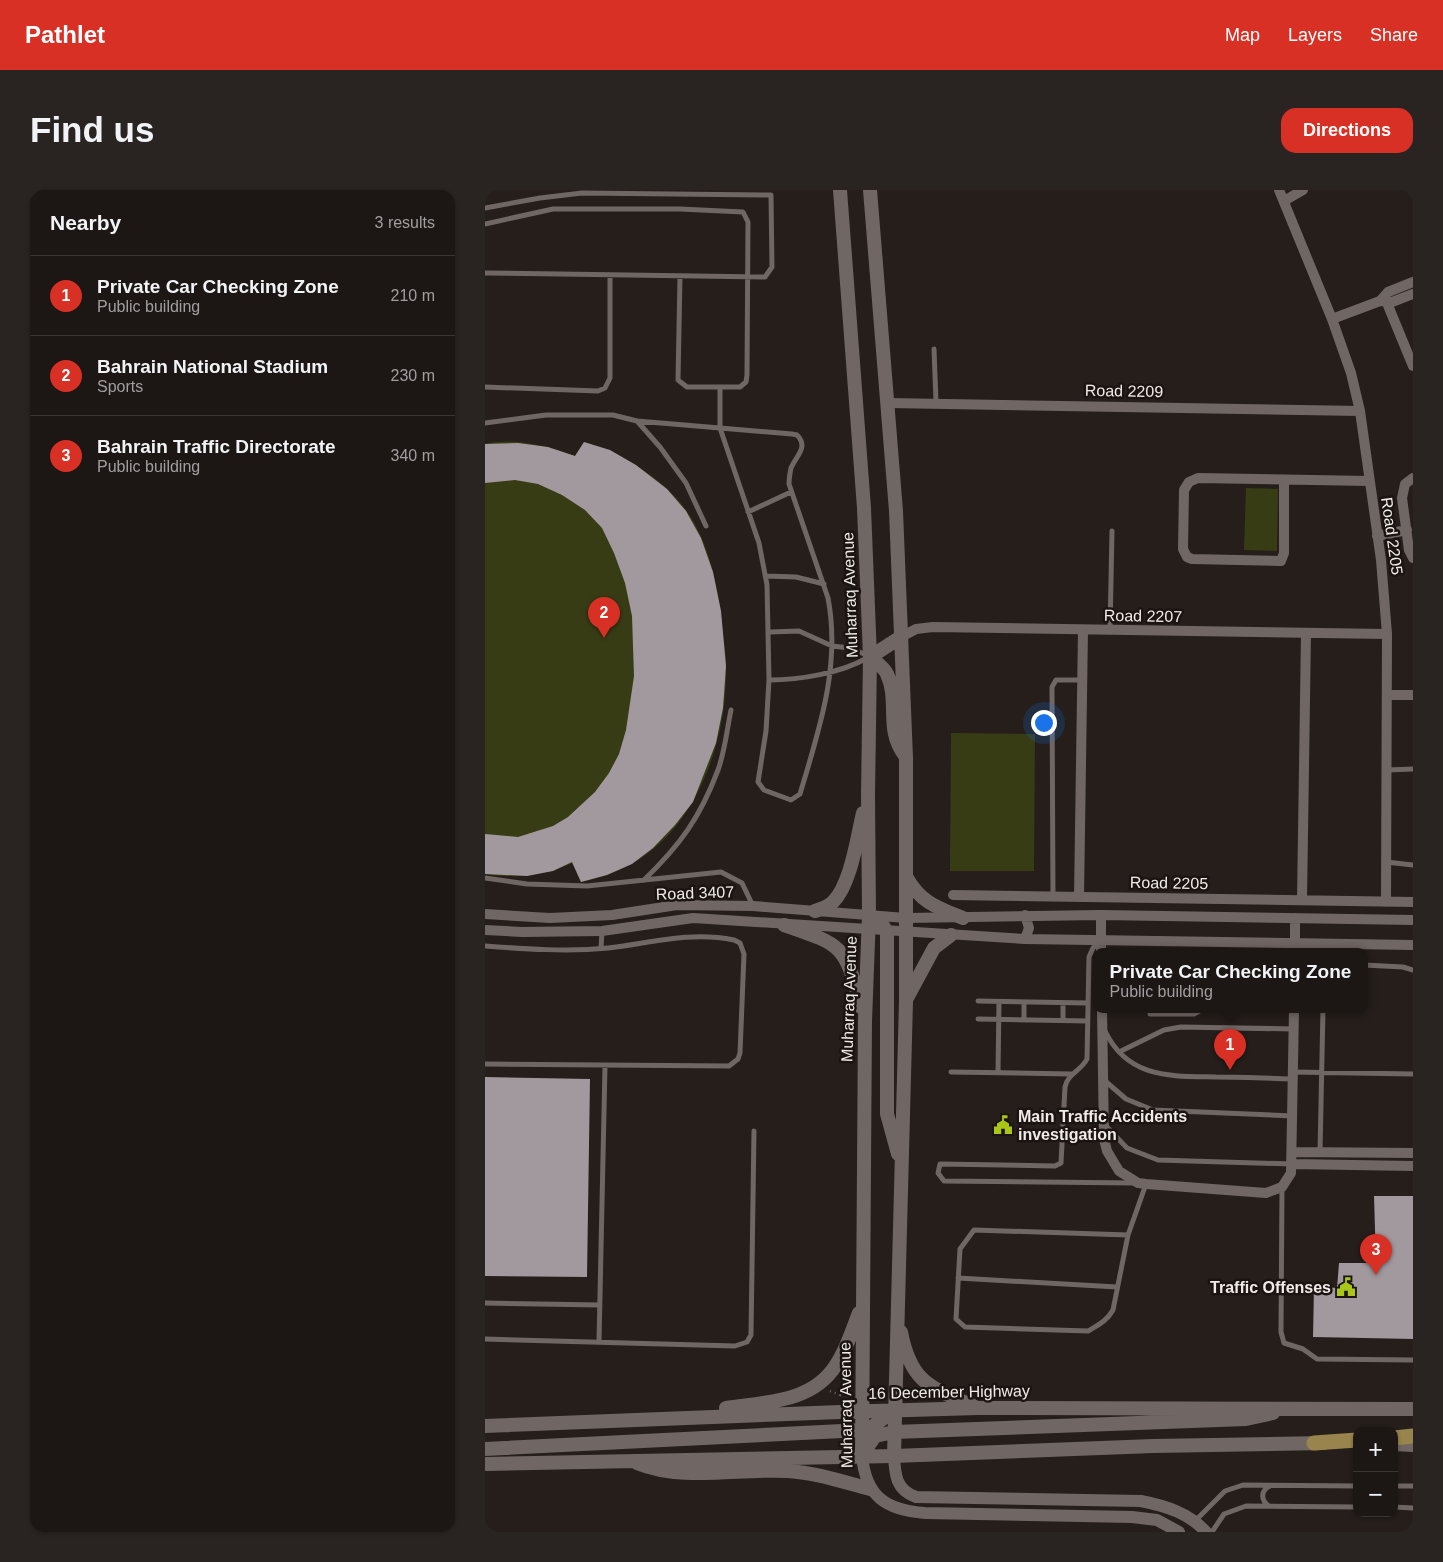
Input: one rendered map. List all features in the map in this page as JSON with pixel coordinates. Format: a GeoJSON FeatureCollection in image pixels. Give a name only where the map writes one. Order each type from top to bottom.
{"type":"FeatureCollection","features":[{"type":"Feature","properties":{"kind":"main road","name":"Muharraq Avenue"},"geometry":{"type":"LineString","coordinates":[[840,190],[864,508],[870,657],[869,931],[865,1022],[862,1456]]}},
{"type":"Feature","properties":{"kind":"main road"},"geometry":{"type":"LineString","coordinates":[[870,190],[888,403],[906,758],[905,1001],[902,1170],[893,1411],[894,1456]]}},
{"type":"Feature","properties":{"kind":"main road"},"geometry":{"type":"LineString","coordinates":[[901,637],[870,657],[887,672],[890,684],[895,740],[906,758]]}},
{"type":"Feature","properties":{"kind":"main road"},"geometry":{"type":"LineString","coordinates":[[815,911],[832,903],[845,882],[868,795]]}},
{"type":"Feature","properties":{"kind":"main road"},"geometry":{"type":"LineString","coordinates":[[906,878],[916,893],[926,902],[963,918]]}},
{"type":"Feature","properties":{"kind":"main road"},"geometry":{"type":"LineString","coordinates":[[869,915],[880,921],[887,932],[887,1114],[902,1170]]}},
{"type":"Feature","properties":{"kind":"main road"},"geometry":{"type":"LineString","coordinates":[[784,925],[829,941],[844,956],[849,965],[865,1022]]}},
{"type":"Feature","properties":{"kind":"main road"},"geometry":{"type":"LineString","coordinates":[[905,1001],[934,948],[951,935]]}},
{"type":"Feature","properties":{"kind":"main road"},"geometry":{"type":"LineString","coordinates":[[896,1303],[907,1360],[918,1376],[935,1388],[978,1408]]}},
{"type":"Feature","properties":{"kind":"main road"},"geometry":{"type":"LineString","coordinates":[[656,1418],[788,1399],[803,1394],[817,1386],[836,1366],[862,1305]]}},
{"type":"Feature","properties":{"kind":"main road","name":"16 December Highway"},"geometry":{"type":"LineString","coordinates":[[485,1426],[656,1418],[978,1408],[1413,1409]]}},
{"type":"Feature","properties":{"kind":"main road"},"geometry":{"type":"LineString","coordinates":[[862,1456],[875,1436],[894,1432],[1246,1419],[1269,1415],[1284,1408]]}},
{"type":"Feature","properties":{"kind":"main road"},"geometry":{"type":"LineString","coordinates":[[485,1449],[862,1430],[872,1427],[893,1411]]}},
{"type":"Feature","properties":{"kind":"main road"},"geometry":{"type":"LineString","coordinates":[[1398,1438],[1413,1436]]}},
{"type":"Feature","properties":{"kind":"main road"},"geometry":{"type":"LineString","coordinates":[[485,1464],[894,1456],[1153,1446],[1353,1442]]}},
{"type":"Feature","properties":{"kind":"main road"},"geometry":{"type":"LineString","coordinates":[[1398,1444],[1413,1445]]}},
{"type":"Feature","properties":{"kind":"main road"},"geometry":{"type":"LineString","coordinates":[[629,1460],[653,1469],[671,1472],[764,1470],[811,1473],[870,1489]]}},
{"type":"Feature","properties":{"kind":"street"},"geometry":{"type":"LineString","coordinates":[[1283,194],[1303,190]]}},
{"type":"Feature","properties":{"kind":"street","name":"Road 2205"},"geometry":{"type":"LineString","coordinates":[[1283,194],[1332,319],[1351,373],[1360,411],[1377,536],[1387,634],[1386,902]]}},
{"type":"Feature","properties":{"kind":"street"},"geometry":{"type":"LineString","coordinates":[[1413,282],[1388,292],[1384,302],[1413,365]]}},
{"type":"Feature","properties":{"kind":"street"},"geometry":{"type":"LineString","coordinates":[[1332,319],[1413,294]]}},
{"type":"Feature","properties":{"kind":"street","name":"Road 2209"},"geometry":{"type":"LineString","coordinates":[[888,403],[936,402],[1360,411]]}},
{"type":"Feature","properties":{"kind":"street"},"geometry":{"type":"LineString","coordinates":[[1284,480],[1284,553],[1281,561],[1192,559],[1185,555],[1183,549],[1184,490],[1189,482],[1197,478],[1369,481]]}},
{"type":"Feature","properties":{"kind":"street"},"geometry":{"type":"LineString","coordinates":[[1413,478],[1405,484],[1403,492],[1409,550],[1413,558]]}},
{"type":"Feature","properties":{"kind":"street"},"geometry":{"type":"LineString","coordinates":[[1377,536],[1407,530]]}},
{"type":"Feature","properties":{"kind":"street","name":"Road 2207"},"geometry":{"type":"LineString","coordinates":[[901,637],[916,629],[933,627],[1387,634]]}},
{"type":"Feature","properties":{"kind":"street"},"geometry":{"type":"LineString","coordinates":[[1079,897],[1083,630]]}},
{"type":"Feature","properties":{"kind":"street"},"geometry":{"type":"LineString","coordinates":[[1302,900],[1307,633]]}},
{"type":"Feature","properties":{"kind":"street"},"geometry":{"type":"LineString","coordinates":[[1387,694],[1413,694]]}},
{"type":"Feature","properties":{"kind":"street","name":"Road 2205"},"geometry":{"type":"LineString","coordinates":[[953,895],[1413,902]]}},
{"type":"Feature","properties":{"kind":"street","name":"Road 3407"},"geometry":{"type":"LineString","coordinates":[[485,914],[550,918],[601,916],[677,905],[753,906],[906,918],[1101,915],[1413,920]]}},
{"type":"Feature","properties":{"kind":"street"},"geometry":{"type":"LineString","coordinates":[[1025,915],[1029,928],[1025,939]]}},
{"type":"Feature","properties":{"kind":"street"},"geometry":{"type":"LineString","coordinates":[[1101,915],[1101,946]]}},
{"type":"Feature","properties":{"kind":"street"},"geometry":{"type":"LineString","coordinates":[[601,916],[602,931]]}},
{"type":"Feature","properties":{"kind":"street","name":"Road 3407"},"geometry":{"type":"LineString","coordinates":[[485,930],[522,932],[602,931],[693,918],[869,931],[1025,939],[1101,946],[1295,947],[1413,944]]}},
{"type":"Feature","properties":{"kind":"street"},"geometry":{"type":"LineString","coordinates":[[1295,918],[1295,947]]}},
{"type":"Feature","properties":{"kind":"street"},"geometry":{"type":"LineString","coordinates":[[1102,1013],[1104,1139],[1111,1162],[1119,1171],[1142,1184],[1266,1193],[1281,1187],[1287,1181],[1292,1164],[1294,1013]]}},
{"type":"Feature","properties":{"kind":"street"},"geometry":{"type":"LineString","coordinates":[[1293,1152],[1413,1153]]}},
{"type":"Feature","properties":{"kind":"street"},"geometry":{"type":"LineString","coordinates":[[1373,1153],[1373,1165]]}},
{"type":"Feature","properties":{"kind":"street"},"geometry":{"type":"LineString","coordinates":[[1292,1164],[1413,1166]]}},
{"type":"Feature","properties":{"kind":"street","name":"Muharraq Avenue"},"geometry":{"type":"LineString","coordinates":[[862,1456],[870,1489]]}},
{"type":"Feature","properties":{"kind":"street"},"geometry":{"type":"LineString","coordinates":[[894,1456],[898,1485],[908,1494],[917,1497],[1141,1501],[1160,1504],[1195,1520],[1206,1532]]}},
{"type":"Feature","properties":{"kind":"street"},"geometry":{"type":"LineString","coordinates":[[870,1489],[883,1502],[912,1512],[1132,1517],[1157,1520],[1179,1532]]}},
{"type":"Feature","properties":{"kind":"lane"},"geometry":{"type":"LineString","coordinates":[[485,208],[540,198],[583,193],[771,195],[772,267],[765,277],[485,273]]}},
{"type":"Feature","properties":{"kind":"lane"},"geometry":{"type":"LineString","coordinates":[[485,224],[553,209],[739,211],[747,218],[748,277],[747,379],[740,387],[687,387],[678,380],[680,276]]}},
{"type":"Feature","properties":{"kind":"lane"},"geometry":{"type":"LineString","coordinates":[[485,387],[602,390],[609,382],[610,275]]}},
{"type":"Feature","properties":{"kind":"lane"},"geometry":{"type":"LineString","coordinates":[[934,349],[936,402]]}},
{"type":"Feature","properties":{"kind":"lane"},"geometry":{"type":"LineString","coordinates":[[485,423],[546,415],[613,415],[637,421],[720,428],[797,435],[802,446],[791,469],[791,492],[824,584],[831,615],[832,670],[817,735],[800,794],[791,800],[764,790],[758,782],[766,724],[769,680],[770,632],[766,576],[759,544],[720,428],[718,387]]}},
{"type":"Feature","properties":{"kind":"lane"},"geometry":{"type":"LineString","coordinates":[[637,421],[660,447],[686,483],[706,526]]}},
{"type":"Feature","properties":{"kind":"lane"},"geometry":{"type":"LineString","coordinates":[[748,512],[791,492]]}},
{"type":"Feature","properties":{"kind":"lane"},"geometry":{"type":"LineString","coordinates":[[1110,631],[1112,531]]}},
{"type":"Feature","properties":{"kind":"lane"},"geometry":{"type":"LineString","coordinates":[[766,576],[796,577],[824,584]]}},
{"type":"Feature","properties":{"kind":"lane"},"geometry":{"type":"LineString","coordinates":[[770,632],[799,631],[832,646],[850,648],[870,657]]}},
{"type":"Feature","properties":{"kind":"lane"},"geometry":{"type":"LineString","coordinates":[[769,680],[795,679],[832,670],[848,669],[870,657]]}},
{"type":"Feature","properties":{"kind":"lane"},"geometry":{"type":"LineString","coordinates":[[1053,897],[1052,687],[1056,680],[1082,680]]}},
{"type":"Feature","properties":{"kind":"lane"},"geometry":{"type":"LineString","coordinates":[[644,880],[670,854],[691,828],[719,769],[731,710]]}},
{"type":"Feature","properties":{"kind":"lane"},"geometry":{"type":"LineString","coordinates":[[1387,770],[1413,769]]}},
{"type":"Feature","properties":{"kind":"lane"},"geometry":{"type":"LineString","coordinates":[[1386,862],[1413,865]]}},
{"type":"Feature","properties":{"kind":"lane"},"geometry":{"type":"LineString","coordinates":[[485,878],[562,886],[721,872],[742,883],[753,906]]}},
{"type":"Feature","properties":{"kind":"lane"},"geometry":{"type":"LineString","coordinates":[[601,948],[602,931]]}},
{"type":"Feature","properties":{"kind":"lane"},"geometry":{"type":"LineString","coordinates":[[485,946],[601,948],[664,938],[693,937],[734,940],[740,943],[744,954],[740,1054],[734,1064],[723,1067],[485,1064]]}},
{"type":"Feature","properties":{"kind":"lane"},"geometry":{"type":"LineString","coordinates":[[1101,946],[1093,948],[1089,957],[1087,1059],[1082,1067],[1071,1074],[1065,1087],[1061,1160],[1059,1165],[940,1164],[938,1176],[944,1181],[1142,1184],[1128,1235],[1113,1310],[1109,1317],[1088,1331],[965,1327],[956,1319],[960,1249],[974,1230],[1128,1235]]}},
{"type":"Feature","properties":{"kind":"lane"},"geometry":{"type":"LineString","coordinates":[[1368,965],[1403,967],[1413,970]]}},
{"type":"Feature","properties":{"kind":"lane"},"geometry":{"type":"LineString","coordinates":[[979,1001],[1088,1003]]}},
{"type":"Feature","properties":{"kind":"lane"},"geometry":{"type":"LineString","coordinates":[[998,1073],[999,1002]]}},
{"type":"Feature","properties":{"kind":"lane"},"geometry":{"type":"LineString","coordinates":[[1024,1002],[1024,1020]]}},
{"type":"Feature","properties":{"kind":"lane"},"geometry":{"type":"LineString","coordinates":[[1063,1003],[1063,1020]]}},
{"type":"Feature","properties":{"kind":"lane"},"geometry":{"type":"LineString","coordinates":[[1150,1014],[1195,1013]]}},
{"type":"Feature","properties":{"kind":"lane"},"geometry":{"type":"LineString","coordinates":[[1320,1152],[1323,1013]]}},
{"type":"Feature","properties":{"kind":"lane"},"geometry":{"type":"LineString","coordinates":[[978,1019],[1088,1021]]}},
{"type":"Feature","properties":{"kind":"lane"},"geometry":{"type":"LineString","coordinates":[[1102,1024],[1119,1052],[1145,1070],[1166,1076],[1293,1076],[1322,1073],[1413,1074]]}},
{"type":"Feature","properties":{"kind":"lane"},"geometry":{"type":"LineString","coordinates":[[1119,1052],[1164,1030],[1181,1027],[1294,1029]]}},
{"type":"Feature","properties":{"kind":"lane"},"geometry":{"type":"LineString","coordinates":[[599,1341],[605,1066]]}},
{"type":"Feature","properties":{"kind":"lane"},"geometry":{"type":"LineString","coordinates":[[951,1072],[1071,1074]]}},
{"type":"Feature","properties":{"kind":"lane"},"geometry":{"type":"LineString","coordinates":[[1103,1080],[1125,1099],[1153,1110],[1293,1116]]}},
{"type":"Feature","properties":{"kind":"lane"},"geometry":{"type":"LineString","coordinates":[[1104,1124],[1127,1148],[1158,1160],[1292,1164]]}},
{"type":"Feature","properties":{"kind":"lane"},"geometry":{"type":"LineString","coordinates":[[485,1339],[739,1346],[747,1342],[751,1335],[752,1310],[753,1131]]}},
{"type":"Feature","properties":{"kind":"lane"},"geometry":{"type":"LineString","coordinates":[[1281,1187],[1281,1332],[1284,1343],[1303,1349],[1317,1359],[1413,1360]]}},
{"type":"Feature","properties":{"kind":"lane"},"geometry":{"type":"LineString","coordinates":[[958,1278],[1117,1287]]}},
{"type":"Feature","properties":{"kind":"lane"},"geometry":{"type":"LineString","coordinates":[[485,1303],[600,1305]]}},
{"type":"Feature","properties":{"kind":"lane"},"geometry":{"type":"LineString","coordinates":[[1195,1520],[1225,1491],[1243,1485],[1353,1486]]}},
{"type":"Feature","properties":{"kind":"lane"},"geometry":{"type":"LineString","coordinates":[[1270,1506],[1263,1500],[1263,1495],[1264,1491],[1271,1485]]}},
{"type":"Feature","properties":{"kind":"lane"},"geometry":{"type":"LineString","coordinates":[[1398,1486],[1413,1486]]}},
{"type":"Feature","properties":{"kind":"lane"},"geometry":{"type":"LineString","coordinates":[[1212,1532],[1224,1514],[1234,1508],[1246,1506],[1353,1507]]}},
{"type":"Feature","properties":{"kind":"lane"},"geometry":{"type":"LineString","coordinates":[[1398,1508],[1413,1508]]}},
{"type":"Feature","properties":{"kind":"green space"},"geometry":{"type":"Polygon","coordinates":[[[519,442],[542,446],[575,456],[584,442],[627,460],[653,477],[686,510],[701,536],[715,580],[725,650],[725,694],[721,722],[714,751],[691,805],[674,828],[654,848],[631,864],[606,875],[581,882],[572,863],[540,874],[507,876],[485,874],[485,444],[519,442]]]}},
{"type":"Feature","properties":{"kind":"green space"},"geometry":{"type":"Polygon","coordinates":[[[1246,488],[1278,489],[1277,551],[1244,550],[1246,488]]]}},
{"type":"Feature","properties":{"kind":"green space"},"geometry":{"type":"Polygon","coordinates":[[[951,733],[1035,734],[1034,871],[950,871],[951,733]]]}},
{"type":"Feature","properties":{"kind":"building"},"geometry":{"type":"Polygon","coordinates":[[[584,442],[610,450],[636,465],[667,489],[686,511],[701,538],[713,572],[721,611],[726,666],[723,708],[716,743],[693,802],[675,825],[653,848],[632,864],[607,875],[581,882],[572,862],[553,871],[527,876],[485,874],[485,834],[518,837],[553,826],[568,817],[595,792],[609,773],[619,754],[626,730],[634,676],[632,616],[625,583],[602,528],[585,510],[562,495],[538,484],[515,480],[485,483],[485,444],[518,443],[548,447],[575,456],[584,442]]]}},
{"type":"Feature","properties":{"kind":"building"},"geometry":{"type":"Polygon","coordinates":[[[485,1077],[590,1079],[587,1277],[485,1276],[485,1077]]]}},
{"type":"Feature","properties":{"kind":"building"},"geometry":{"type":"Polygon","coordinates":[[[1374,1196],[1413,1196],[1413,1339],[1313,1337],[1314,1286],[1337,1288],[1339,1263],[1376,1263],[1374,1196]]]}},
{"type":"Feature","properties":{"kind":"place","name":"Bahrain National Stadium"},"geometry":{"type":"Point","coordinates":[604,638]}},
{"type":"Feature","properties":{"kind":"place","name":"Private Car Checking Zone"},"geometry":{"type":"Point","coordinates":[1230,1070]}},
{"type":"Feature","properties":{"kind":"place","name":"Main Traffic Accidents investigation"},"geometry":{"type":"Point","coordinates":[1003,1125]}},
{"type":"Feature","properties":{"kind":"place","name":"Bahrain Traffic Directorate"},"geometry":{"type":"Point","coordinates":[1376,1275]}},
{"type":"Feature","properties":{"kind":"place","name":"Traffic Offenses"},"geometry":{"type":"Point","coordinates":[1346,1287]}}]}
